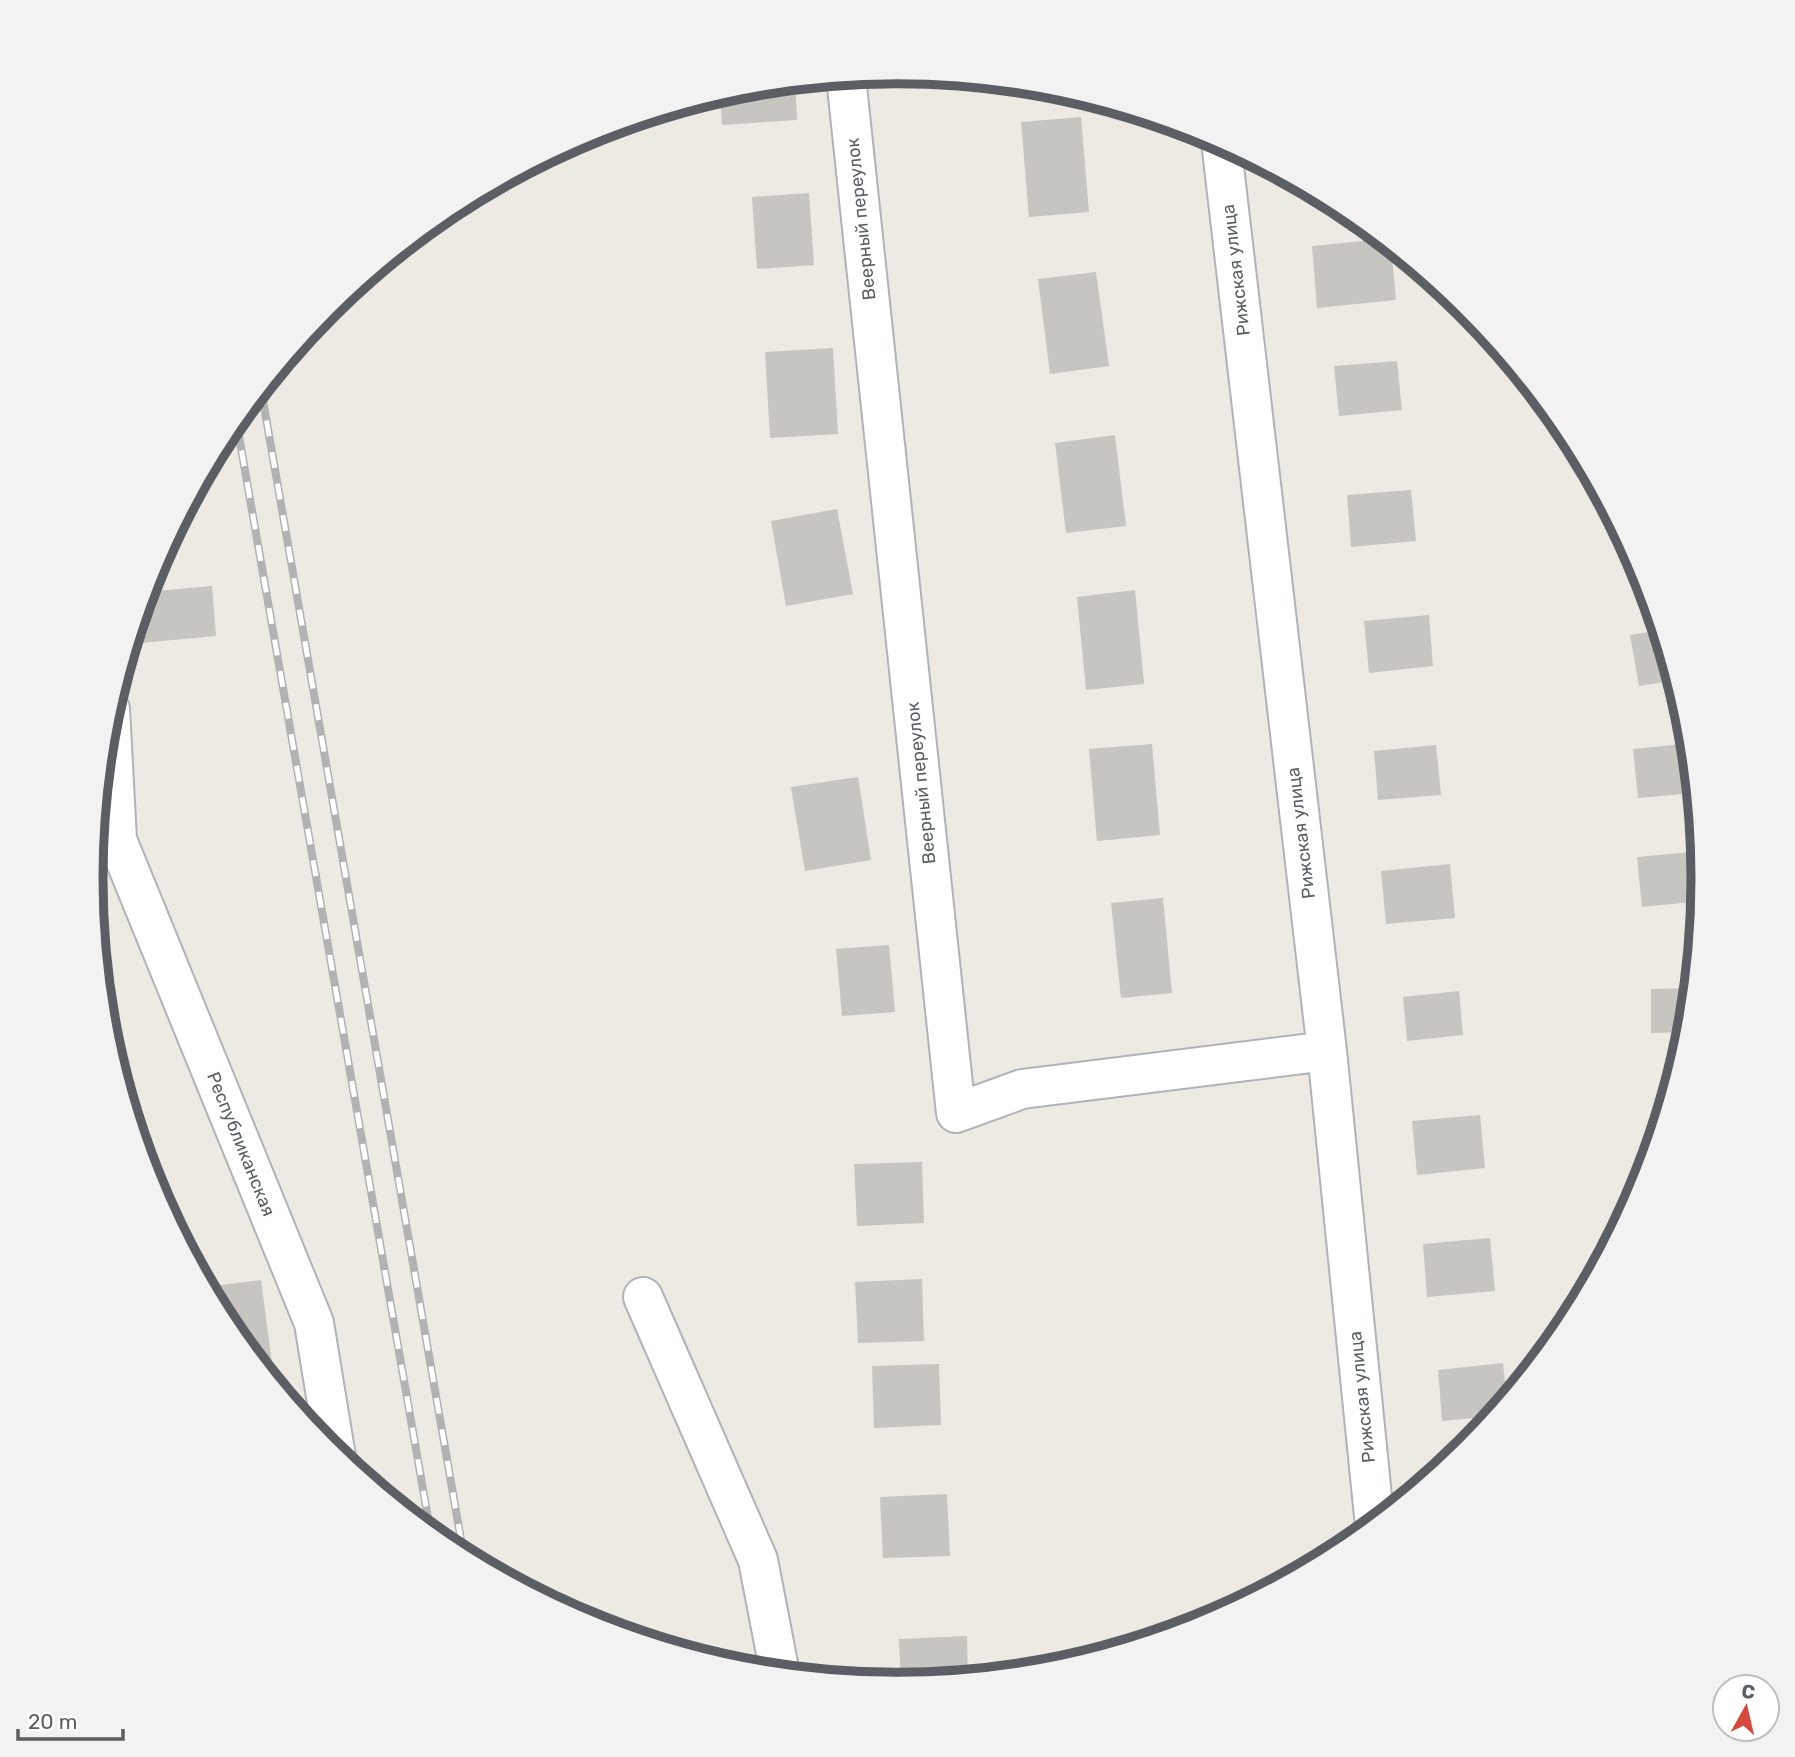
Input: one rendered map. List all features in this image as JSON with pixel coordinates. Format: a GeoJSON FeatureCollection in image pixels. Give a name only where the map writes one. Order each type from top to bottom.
{"type":"FeatureCollection","features":[{"type":"Feature","properties":{"kind":"street","name":"Веерный переулок"},"geometry":{"type":"LineString","coordinates":[[847,86],[956,1114],[1022,1089],[1326,1051]]}},
{"type":"Feature","properties":{"kind":"street","name":"Рижская улица"},"geometry":{"type":"LineString","coordinates":[[1222,154],[1326,1051],[1374,1514]]}},
{"type":"Feature","properties":{"kind":"street","name":"Республиканская"},"geometry":{"type":"LineString","coordinates":[[107,804],[106,844],[314,1323],[333,1436]]}},
{"type":"Feature","properties":{"kind":"street"},"geometry":{"type":"LineString","coordinates":[[643,1297],[758,1560],[778,1663]]}},
{"type":"Feature","properties":{"kind":"building"},"geometry":{"type":"Polygon","coordinates":[[[795,91],[797,120],[722,125],[721,104],[795,91]]]}},
{"type":"Feature","properties":{"kind":"building"},"geometry":{"type":"Polygon","coordinates":[[[1081,117],[1089,212],[1029,217],[1021,122],[1081,117]]]}},
{"type":"Feature","properties":{"kind":"building"},"geometry":{"type":"Polygon","coordinates":[[[809,193],[814,265],[757,269],[752,197],[809,193]]]}},
{"type":"Feature","properties":{"kind":"building"},"geometry":{"type":"Polygon","coordinates":[[[1370,240],[1392,257],[1396,300],[1317,308],[1312,246],[1370,240]]]}},
{"type":"Feature","properties":{"kind":"building"},"geometry":{"type":"Polygon","coordinates":[[[1096,272],[1109,366],[1050,374],[1038,279],[1096,272]]]}},
{"type":"Feature","properties":{"kind":"building"},"geometry":{"type":"Polygon","coordinates":[[[833,348],[838,434],[770,438],[765,352],[833,348]]]}},
{"type":"Feature","properties":{"kind":"building"},"geometry":{"type":"Polygon","coordinates":[[[1397,361],[1402,410],[1339,416],[1334,366],[1397,361]]]}},
{"type":"Feature","properties":{"kind":"building"},"geometry":{"type":"Polygon","coordinates":[[[1115,435],[1126,526],[1066,533],[1055,443],[1115,435]]]}},
{"type":"Feature","properties":{"kind":"building"},"geometry":{"type":"Polygon","coordinates":[[[1411,490],[1416,541],[1351,547],[1347,495],[1411,490]]]}},
{"type":"Feature","properties":{"kind":"building"},"geometry":{"type":"Polygon","coordinates":[[[837,509],[853,594],[786,606],[771,521],[837,509]]]}},
{"type":"Feature","properties":{"kind":"building"},"geometry":{"type":"Polygon","coordinates":[[[212,586],[216,636],[139,643],[157,591],[212,586]]]}},
{"type":"Feature","properties":{"kind":"building"},"geometry":{"type":"Polygon","coordinates":[[[1135,590],[1144,684],[1086,690],[1077,597],[1135,590]]]}},
{"type":"Feature","properties":{"kind":"building"},"geometry":{"type":"Polygon","coordinates":[[[1429,615],[1433,666],[1369,673],[1364,621],[1429,615]]]}},
{"type":"Feature","properties":{"kind":"building"},"geometry":{"type":"Polygon","coordinates":[[[1653,631],[1667,681],[1639,686],[1630,635],[1653,631]]]}},
{"type":"Feature","properties":{"kind":"building"},"geometry":{"type":"Polygon","coordinates":[[[1152,744],[1160,835],[1097,841],[1089,749],[1152,744]]]}},
{"type":"Feature","properties":{"kind":"building"},"geometry":{"type":"Polygon","coordinates":[[[1680,744],[1687,794],[1638,798],[1633,749],[1680,744]]]}},
{"type":"Feature","properties":{"kind":"building"},"geometry":{"type":"Polygon","coordinates":[[[1436,745],[1441,795],[1378,800],[1374,751],[1436,745]]]}},
{"type":"Feature","properties":{"kind":"building"},"geometry":{"type":"Polygon","coordinates":[[[858,777],[871,860],[805,871],[791,787],[858,777]]]}},
{"type":"Feature","properties":{"kind":"building"},"geometry":{"type":"Polygon","coordinates":[[[1691,852],[1691,902],[1642,907],[1637,857],[1691,852]]]}},
{"type":"Feature","properties":{"kind":"building"},"geometry":{"type":"Polygon","coordinates":[[[1450,864],[1455,918],[1386,924],[1381,871],[1450,864]]]}},
{"type":"Feature","properties":{"kind":"building"},"geometry":{"type":"Polygon","coordinates":[[[1163,898],[1172,993],[1121,998],[1111,903],[1163,898]]]}},
{"type":"Feature","properties":{"kind":"building"},"geometry":{"type":"Polygon","coordinates":[[[889,945],[895,1012],[842,1016],[836,949],[889,945]]]}},
{"type":"Feature","properties":{"kind":"building"},"geometry":{"type":"Polygon","coordinates":[[[1684,988],[1677,1032],[1651,1033],[1651,989],[1684,988]]]}},
{"type":"Feature","properties":{"kind":"building"},"geometry":{"type":"Polygon","coordinates":[[[1459,991],[1463,1035],[1407,1041],[1403,997],[1459,991]]]}},
{"type":"Feature","properties":{"kind":"building"},"geometry":{"type":"Polygon","coordinates":[[[1654,1104],[1659,1104],[1655,1117],[1654,1104]]]}},
{"type":"Feature","properties":{"kind":"building"},"geometry":{"type":"Polygon","coordinates":[[[1480,1115],[1485,1168],[1417,1175],[1412,1121],[1480,1115]]]}},
{"type":"Feature","properties":{"kind":"building"},"geometry":{"type":"Polygon","coordinates":[[[922,1162],[924,1223],[857,1226],[854,1164],[922,1162]]]}},
{"type":"Feature","properties":{"kind":"building"},"geometry":{"type":"Polygon","coordinates":[[[1490,1238],[1495,1291],[1427,1297],[1423,1244],[1490,1238]]]}},
{"type":"Feature","properties":{"kind":"building"},"geometry":{"type":"Polygon","coordinates":[[[922,1279],[924,1341],[858,1343],[855,1282],[922,1279]]]}},
{"type":"Feature","properties":{"kind":"building"},"geometry":{"type":"Polygon","coordinates":[[[261,1280],[273,1369],[237,1320],[215,1286],[261,1280]]]}},
{"type":"Feature","properties":{"kind":"building"},"geometry":{"type":"Polygon","coordinates":[[[1503,1363],[1506,1389],[1480,1417],[1442,1421],[1438,1370],[1503,1363]]]}},
{"type":"Feature","properties":{"kind":"building"},"geometry":{"type":"Polygon","coordinates":[[[939,1364],[941,1425],[874,1428],[872,1366],[939,1364]]]}},
{"type":"Feature","properties":{"kind":"building"},"geometry":{"type":"Polygon","coordinates":[[[947,1494],[950,1556],[883,1558],[880,1497],[947,1494]]]}},
{"type":"Feature","properties":{"kind":"building"},"geometry":{"type":"Polygon","coordinates":[[[967,1636],[968,1669],[900,1673],[899,1639],[967,1636]]]}},
{"type":"Feature","properties":{"kind":"railway"},"geometry":{"type":"LineString","coordinates":[[263,401],[461,1542]]}},
{"type":"Feature","properties":{"kind":"railway"},"geometry":{"type":"LineString","coordinates":[[239,435],[428,1519]]}}]}
